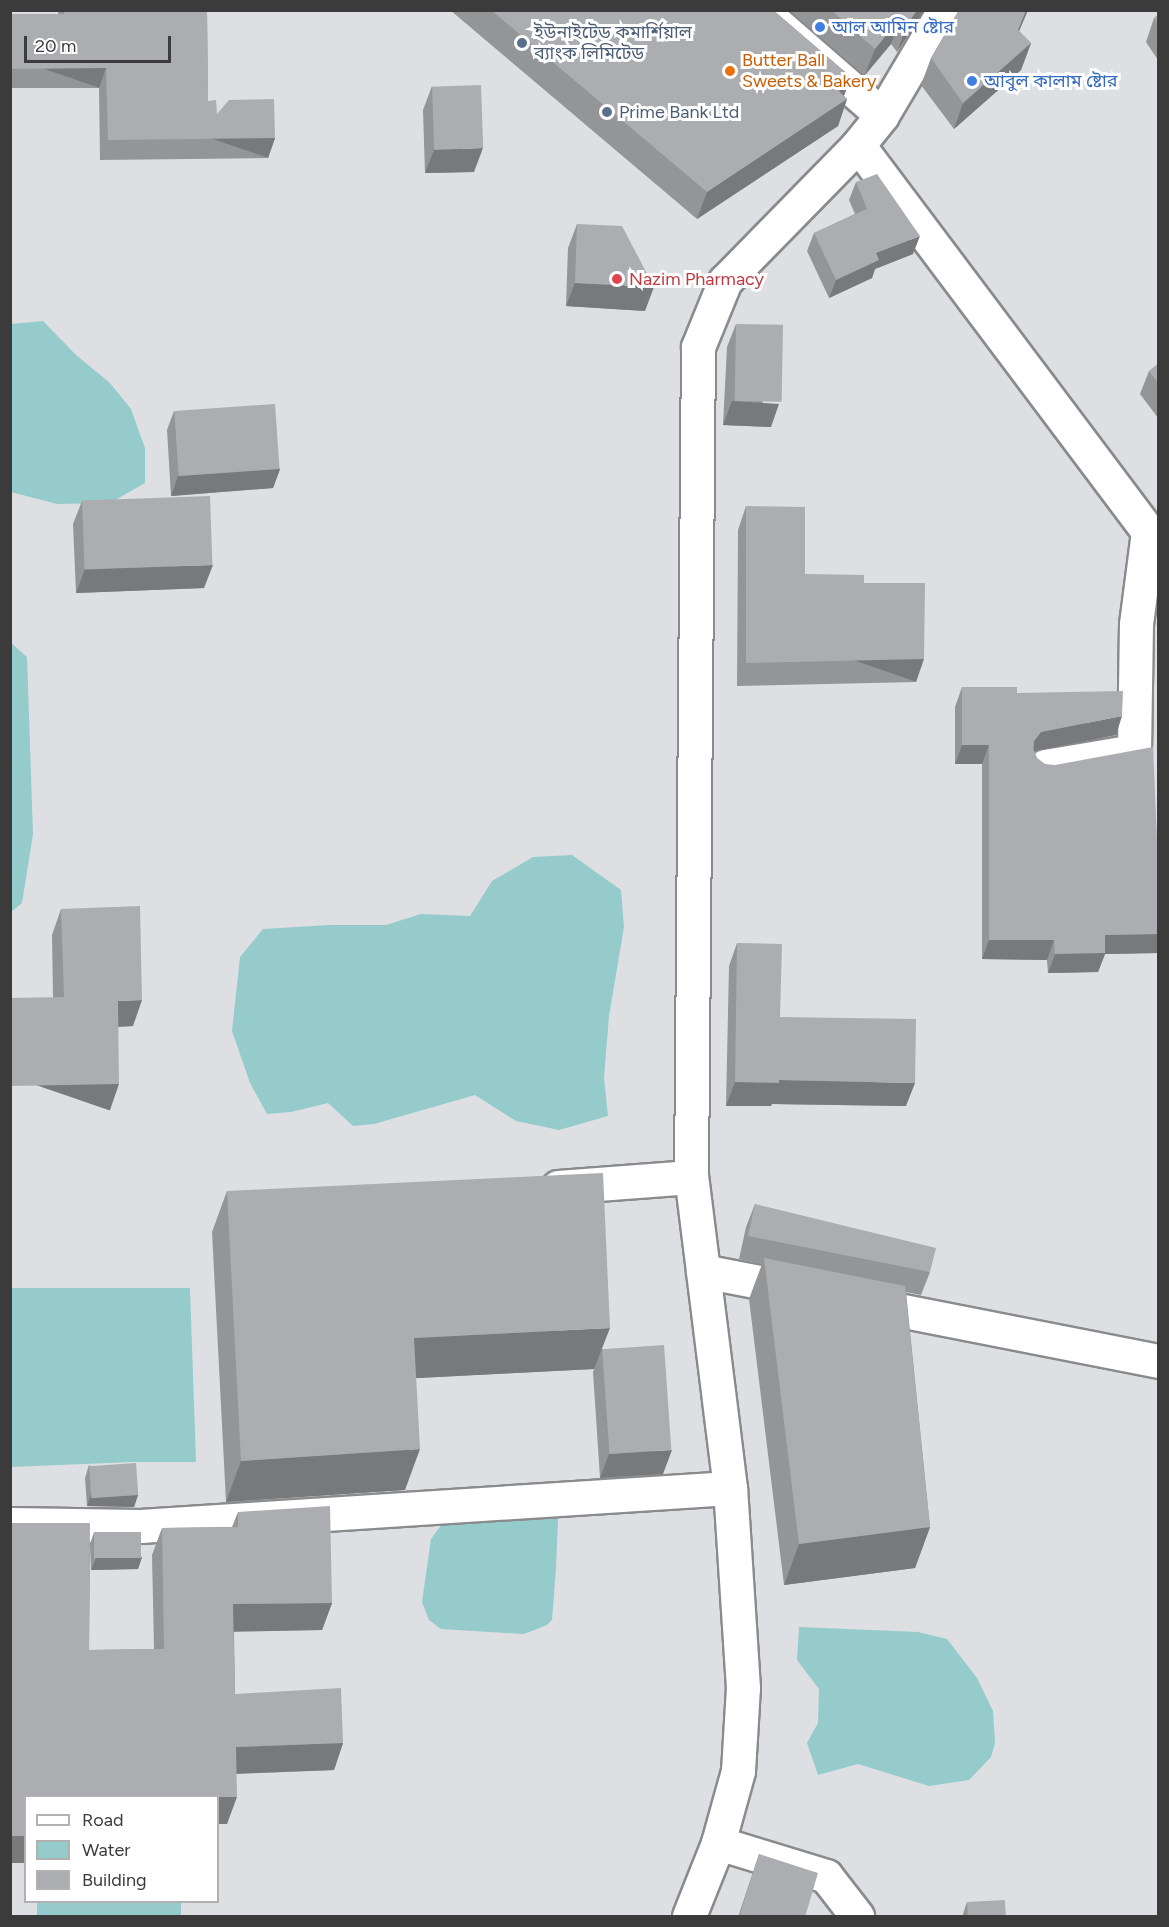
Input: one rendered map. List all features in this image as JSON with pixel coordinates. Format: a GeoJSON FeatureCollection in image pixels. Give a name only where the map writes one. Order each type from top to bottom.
{"type":"FeatureCollection","features":[{"type":"Feature","properties":{"kind":"street"},"geometry":{"type":"LineString","coordinates":[[761,10],[882,115]]}},
{"type":"Feature","properties":{"kind":"street"},"geometry":{"type":"LineString","coordinates":[[689,1917],[718,1843],[738,1772],[743,1688],[730,1488],[691,1177],[698,347],[725,281],[858,145],[882,115],[944,10]]}},
{"type":"Feature","properties":{"kind":"street"},"geometry":{"type":"LineString","coordinates":[[858,145],[1153,535],[1136,624],[1134,751],[1045,766]]}},
{"type":"Feature","properties":{"kind":"street"},"geometry":{"type":"LineString","coordinates":[[528,1189],[691,1177]]}},
{"type":"Feature","properties":{"kind":"street"},"geometry":{"type":"LineString","coordinates":[[703,1271],[1158,1361]]}},
{"type":"Feature","properties":{"kind":"street"},"geometry":{"type":"LineString","coordinates":[[10,1524],[140,1526],[730,1488]]}},
{"type":"Feature","properties":{"kind":"street"},"geometry":{"type":"LineString","coordinates":[[718,1843],[826,1876],[857,1917]]}},
{"type":"Feature","properties":{"kind":"water"},"geometry":{"type":"Polygon","coordinates":[[[43,321],[76,355],[110,383],[131,409],[145,448],[145,483],[110,503],[57,504],[11,492],[11,324],[43,321]]]}},
{"type":"Feature","properties":{"kind":"water"},"geometry":{"type":"Polygon","coordinates":[[[11,643],[27,657],[33,834],[22,903],[11,912],[11,643]]]}},
{"type":"Feature","properties":{"kind":"water"},"geometry":{"type":"Polygon","coordinates":[[[572,855],[621,890],[624,927],[609,1016],[604,1078],[608,1116],[559,1130],[516,1121],[475,1095],[374,1124],[353,1126],[328,1103],[291,1112],[267,1114],[250,1083],[232,1031],[240,957],[263,929],[330,925],[386,925],[421,914],[470,916],[492,881],[533,857],[572,855]]]}},
{"type":"Feature","properties":{"kind":"water"},"geometry":{"type":"Polygon","coordinates":[[[11,1288],[190,1288],[196,1462],[11,1467],[11,1288]]]}},
{"type":"Feature","properties":{"kind":"water"},"geometry":{"type":"Polygon","coordinates":[[[552,1513],[558,1519],[556,1567],[552,1620],[547,1625],[524,1634],[441,1629],[429,1620],[422,1602],[431,1539],[445,1520],[552,1513]]]}},
{"type":"Feature","properties":{"kind":"water"},"geometry":{"type":"Polygon","coordinates":[[[799,1627],[918,1632],[947,1639],[977,1678],[993,1711],[995,1743],[991,1757],[969,1780],[929,1786],[858,1764],[818,1775],[807,1743],[818,1723],[819,1689],[797,1660],[799,1627]]]}},
{"type":"Feature","properties":{"kind":"water"},"geometry":{"type":"Polygon","coordinates":[[[37,1903],[181,1903],[181,1916],[37,1916],[37,1903]]]}},
{"type":"Feature","properties":{"kind":"building"},"geometry":{"type":"Polygon","coordinates":[[[64,10],[207,10],[208,101],[216,100],[217,114],[229,100],[274,99],[275,138],[108,140],[106,68],[10,69],[10,14],[64,14],[64,10]]]}},
{"type":"Feature","properties":{"kind":"building"},"geometry":{"type":"Polygon","coordinates":[[[491,10],[773,10],[851,77],[839,91],[847,99],[707,192],[491,10]]]}},
{"type":"Feature","properties":{"kind":"building"},"geometry":{"type":"Polygon","coordinates":[[[831,10],[917,10],[907,25],[901,17],[875,49],[831,10]]]}},
{"type":"Feature","properties":{"kind":"building"},"geometry":{"type":"Polygon","coordinates":[[[959,10],[1026,10],[1018,30],[1031,43],[963,103],[931,58],[959,10]]]}},
{"type":"Feature","properties":{"kind":"building"},"geometry":{"type":"Polygon","coordinates":[[[481,85],[483,148],[434,150],[432,87],[481,85]]]}},
{"type":"Feature","properties":{"kind":"building"},"geometry":{"type":"Polygon","coordinates":[[[877,174],[920,236],[876,253],[879,260],[836,280],[814,233],[867,209],[856,182],[877,174]]]}},
{"type":"Feature","properties":{"kind":"building"},"geometry":{"type":"Polygon","coordinates":[[[577,224],[622,226],[654,287],[575,283],[577,224]]]}},
{"type":"Feature","properties":{"kind":"building"},"geometry":{"type":"Polygon","coordinates":[[[736,324],[783,325],[782,402],[735,401],[736,324]]]}},
{"type":"Feature","properties":{"kind":"building"},"geometry":{"type":"Polygon","coordinates":[[[1158,364],[1158,383],[1149,371],[1158,364]]]}},
{"type":"Feature","properties":{"kind":"building"},"geometry":{"type":"Polygon","coordinates":[[[275,404],[280,469],[179,476],[174,411],[275,404]]]}},
{"type":"Feature","properties":{"kind":"building"},"geometry":{"type":"Polygon","coordinates":[[[210,496],[212,565],[84,569],[82,500],[210,496]]]}},
{"type":"Feature","properties":{"kind":"building"},"geometry":{"type":"Polygon","coordinates":[[[746,506],[805,507],[805,574],[864,575],[864,583],[925,583],[924,659],[746,663],[746,506]]]}},
{"type":"Feature","properties":{"kind":"building"},"geometry":{"type":"Polygon","coordinates":[[[962,687],[1017,687],[1017,693],[1123,691],[1122,716],[1041,732],[1034,741],[1033,749],[1037,758],[1045,764],[1055,765],[1153,747],[1158,864],[1158,934],[1105,935],[1105,953],[1055,954],[1054,940],[989,940],[989,745],[962,745],[962,687]]]}},
{"type":"Feature","properties":{"kind":"building"},"geometry":{"type":"Polygon","coordinates":[[[140,906],[142,1000],[118,1001],[119,1084],[10,1086],[10,998],[64,997],[61,909],[140,906]]]}},
{"type":"Feature","properties":{"kind":"building"},"geometry":{"type":"Polygon","coordinates":[[[737,943],[782,944],[780,1017],[916,1019],[915,1083],[779,1080],[779,1083],[735,1082],[737,943]]]}},
{"type":"Feature","properties":{"kind":"building"},"geometry":{"type":"Polygon","coordinates":[[[603,1173],[610,1328],[414,1338],[420,1449],[241,1461],[227,1191],[603,1173]]]}},
{"type":"Feature","properties":{"kind":"building"},"geometry":{"type":"Polygon","coordinates":[[[755,1204],[936,1248],[930,1272],[748,1236],[755,1204]]]}},
{"type":"Feature","properties":{"kind":"building"},"geometry":{"type":"Polygon","coordinates":[[[764,1258],[905,1286],[930,1527],[799,1544],[764,1258]]]}},
{"type":"Feature","properties":{"kind":"building"},"geometry":{"type":"Polygon","coordinates":[[[664,1345],[671,1450],[609,1454],[602,1349],[664,1345]]]}},
{"type":"Feature","properties":{"kind":"building"},"geometry":{"type":"Polygon","coordinates":[[[136,1463],[138,1495],[91,1498],[89,1466],[136,1463]]]}},
{"type":"Feature","properties":{"kind":"building"},"geometry":{"type":"Polygon","coordinates":[[[330,1506],[332,1603],[233,1604],[235,1694],[341,1688],[343,1743],[236,1747],[237,1797],[219,1797],[219,1795],[24,1795],[24,1836],[10,1836],[10,1523],[90,1523],[89,1650],[164,1649],[162,1528],[238,1527],[238,1512],[330,1506]]]}},
{"type":"Feature","properties":{"kind":"building"},"geometry":{"type":"Polygon","coordinates":[[[94,1532],[141,1532],[141,1558],[94,1558],[94,1532]]]}},
{"type":"Feature","properties":{"kind":"building"},"geometry":{"type":"Polygon","coordinates":[[[759,1854],[818,1873],[805,1917],[739,1917],[759,1854]]]}},
{"type":"Feature","properties":{"kind":"building"},"geometry":{"type":"Polygon","coordinates":[[[1005,1900],[1006,1916],[968,1916],[967,1902],[1005,1900]]]}},
{"type":"Feature","properties":{"kind":"place","name":"আল আমিন ষ্টোর"},"geometry":{"type":"Point","coordinates":[820,27]}},
{"type":"Feature","properties":{"kind":"place","name":"ইউনাইটেড কমার্শিয়াল ব্যাংক লিমিটেড"},"geometry":{"type":"Point","coordinates":[522,43]}},
{"type":"Feature","properties":{"kind":"place","name":"Butter Ball Sweets & Bakery"},"geometry":{"type":"Point","coordinates":[730,71]}},
{"type":"Feature","properties":{"kind":"place","name":"আবুল কালাম ষ্টোর"},"geometry":{"type":"Point","coordinates":[972,81]}},
{"type":"Feature","properties":{"kind":"place","name":"Prime Bank Ltd"},"geometry":{"type":"Point","coordinates":[607,112]}},
{"type":"Feature","properties":{"kind":"place","name":"Nazim Pharmacy"},"geometry":{"type":"Point","coordinates":[617,279]}}]}
